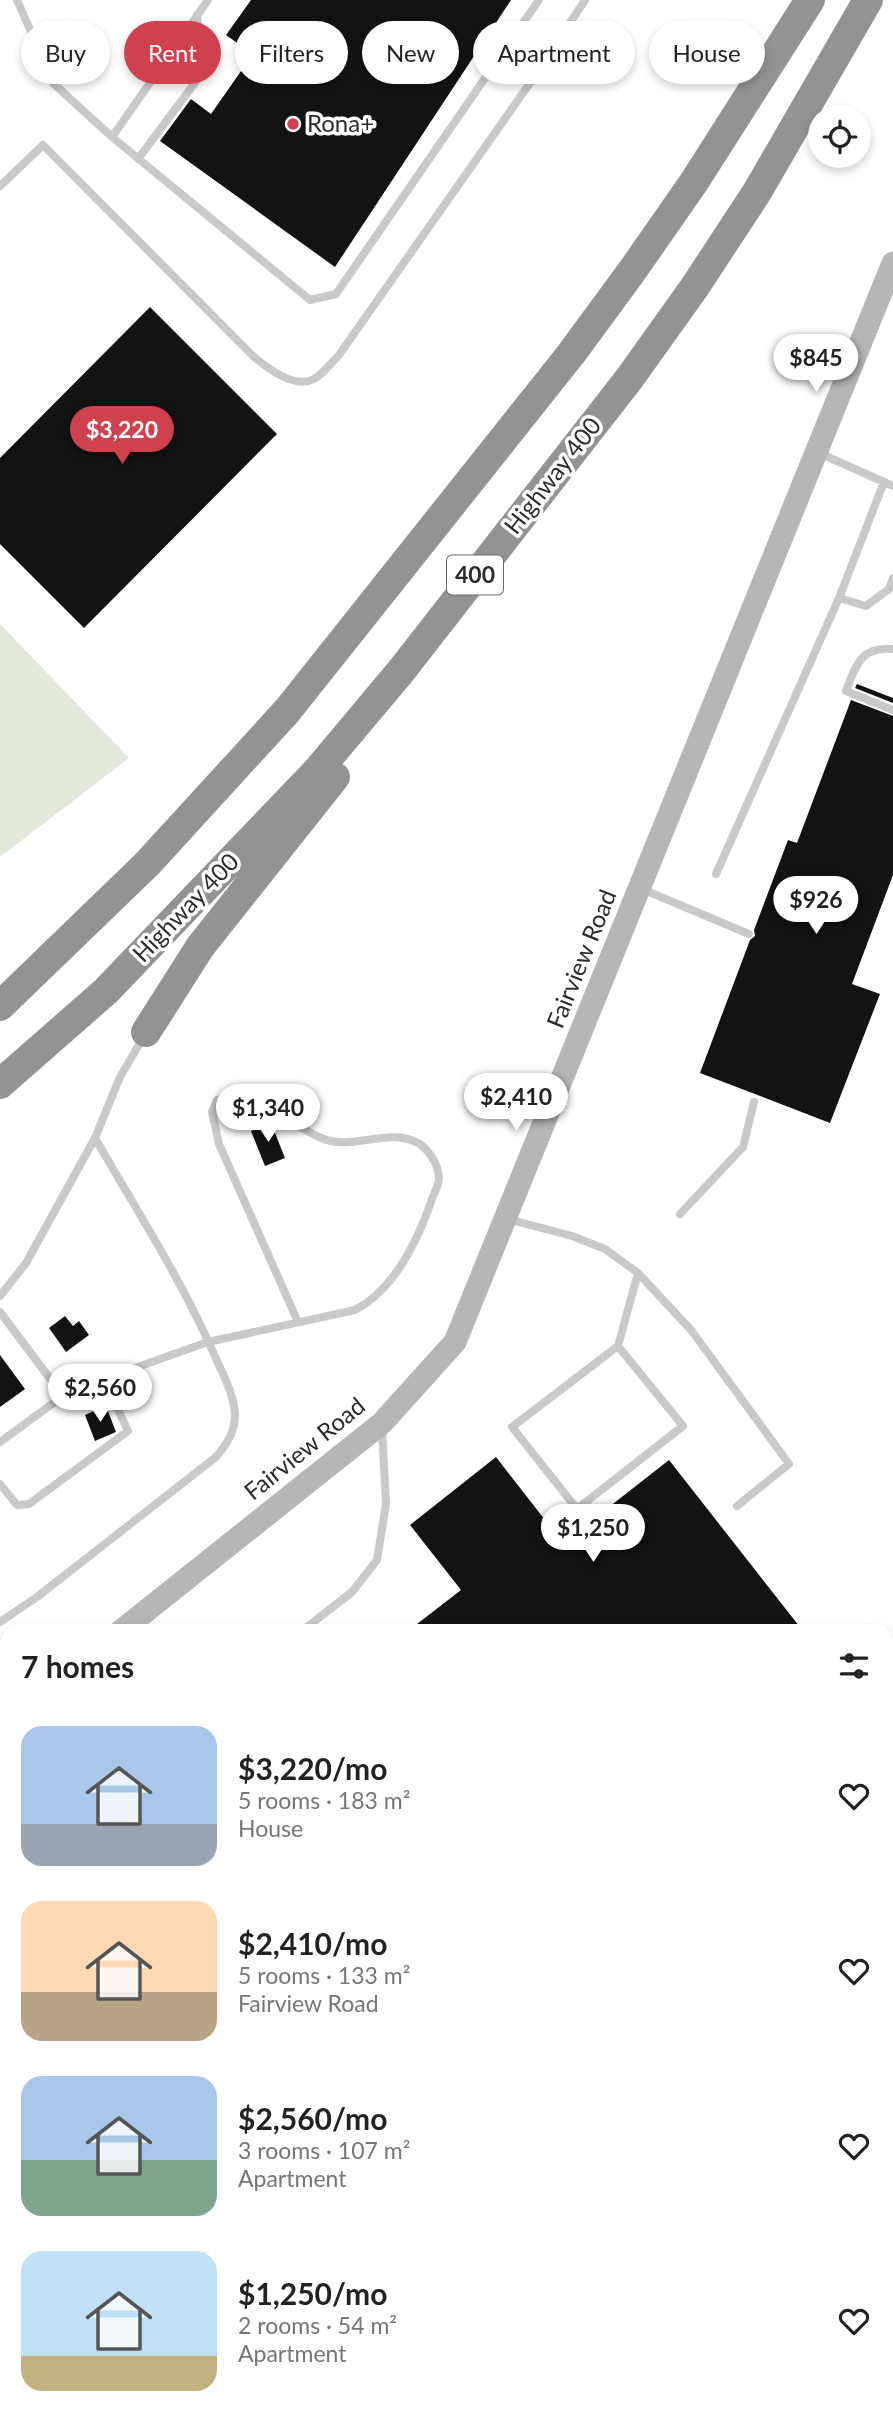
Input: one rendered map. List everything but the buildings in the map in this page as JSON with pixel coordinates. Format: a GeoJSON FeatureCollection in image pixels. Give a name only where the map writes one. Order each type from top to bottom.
{"type":"FeatureCollection","features":[{"type":"Feature","properties":{"kind":"highway","name":"400"},"geometry":{"type":"LineString","coordinates":[[0,1006],[147,864],[287,711],[571,354],[694,183],[810,0]]}},
{"type":"Feature","properties":{"kind":"highway","name":"Highway 400"},"geometry":{"type":"LineString","coordinates":[[0,1084],[106,991],[318,770],[401,671],[629,379],[694,288],[757,192],[868,0]]}},
{"type":"Feature","properties":{"kind":"highway"},"geometry":{"type":"LineString","coordinates":[[146,1032],[200,947],[352,756],[401,671]]}},
{"type":"Feature","properties":{"kind":"street","name":"Fairview Road"},"geometry":{"type":"LineString","coordinates":[[130,1624],[382,1423],[455,1342],[893,263]]}},
{"type":"Feature","properties":{"kind":"lane"},"geometry":{"type":"LineString","coordinates":[[17,0],[54,84],[138,159],[310,300],[336,294],[538,0]]}},
{"type":"Feature","properties":{"kind":"lane"},"geometry":{"type":"LineString","coordinates":[[112,137],[208,0]]}},
{"type":"Feature","properties":{"kind":"lane"},"geometry":{"type":"LineString","coordinates":[[0,186],[43,145],[253,356],[270,370],[301,382],[312,380],[339,355],[585,0]]}},
{"type":"Feature","properties":{"kind":"lane"},"geometry":{"type":"LineString","coordinates":[[138,159],[203,72],[197,15]]}},
{"type":"Feature","properties":{"kind":"lane"},"geometry":{"type":"LineString","coordinates":[[716,874],[890,482],[816,452]]}},
{"type":"Feature","properties":{"kind":"lane"},"geometry":{"type":"LineString","coordinates":[[839,598],[866,606],[889,589],[893,578]]}},
{"type":"Feature","properties":{"kind":"lane"},"geometry":{"type":"LineString","coordinates":[[893,649],[878,647],[857,661],[846,691],[893,710]]}},
{"type":"Feature","properties":{"kind":"lane"},"geometry":{"type":"LineString","coordinates":[[640,887],[749,934]]}},
{"type":"Feature","properties":{"kind":"lane"},"geometry":{"type":"LineString","coordinates":[[0,1296],[26,1263],[95,1138],[120,1077],[146,1032]]}},
{"type":"Feature","properties":{"kind":"lane"},"geometry":{"type":"LineString","coordinates":[[0,1442],[63,1396],[104,1380],[208,1342],[348,1312],[371,1301],[415,1244],[439,1179],[435,1163],[427,1149],[414,1140],[381,1138],[327,1141],[248,1101],[226,1097],[217,1100],[212,1112],[219,1144],[298,1322]]}},
{"type":"Feature","properties":{"kind":"lane"},"geometry":{"type":"LineString","coordinates":[[680,1213],[743,1147],[754,1102]]}},
{"type":"Feature","properties":{"kind":"lane"},"geometry":{"type":"LineString","coordinates":[[0,1622],[131,1525],[216,1457],[233,1432],[235,1414],[231,1393],[208,1342],[187,1298],[95,1138]]}},
{"type":"Feature","properties":{"kind":"lane"},"geometry":{"type":"LineString","coordinates":[[505,1219],[572,1237],[605,1250],[638,1273],[691,1330],[789,1464],[737,1506]]}},
{"type":"Feature","properties":{"kind":"lane"},"geometry":{"type":"LineString","coordinates":[[618,1346],[683,1426],[577,1509],[512,1427],[618,1346],[638,1273]]}},
{"type":"Feature","properties":{"kind":"lane"},"geometry":{"type":"LineString","coordinates":[[0,1312],[63,1396]]}},
{"type":"Feature","properties":{"kind":"lane"},"geometry":{"type":"LineString","coordinates":[[0,1484],[17,1505],[29,1504],[128,1432],[104,1380]]}},
{"type":"Feature","properties":{"kind":"lane"},"geometry":{"type":"LineString","coordinates":[[311,1624],[352,1592],[377,1560],[386,1504],[382,1423]]}},
{"type":"Feature","properties":{"kind":"shaded area"},"geometry":{"type":"Polygon","coordinates":[[[0,624],[129,758],[0,857],[0,624]]]}},
{"type":"Feature","properties":{"kind":"place","name":"Rona+"},"geometry":{"type":"Point","coordinates":[293,124]}}]}
